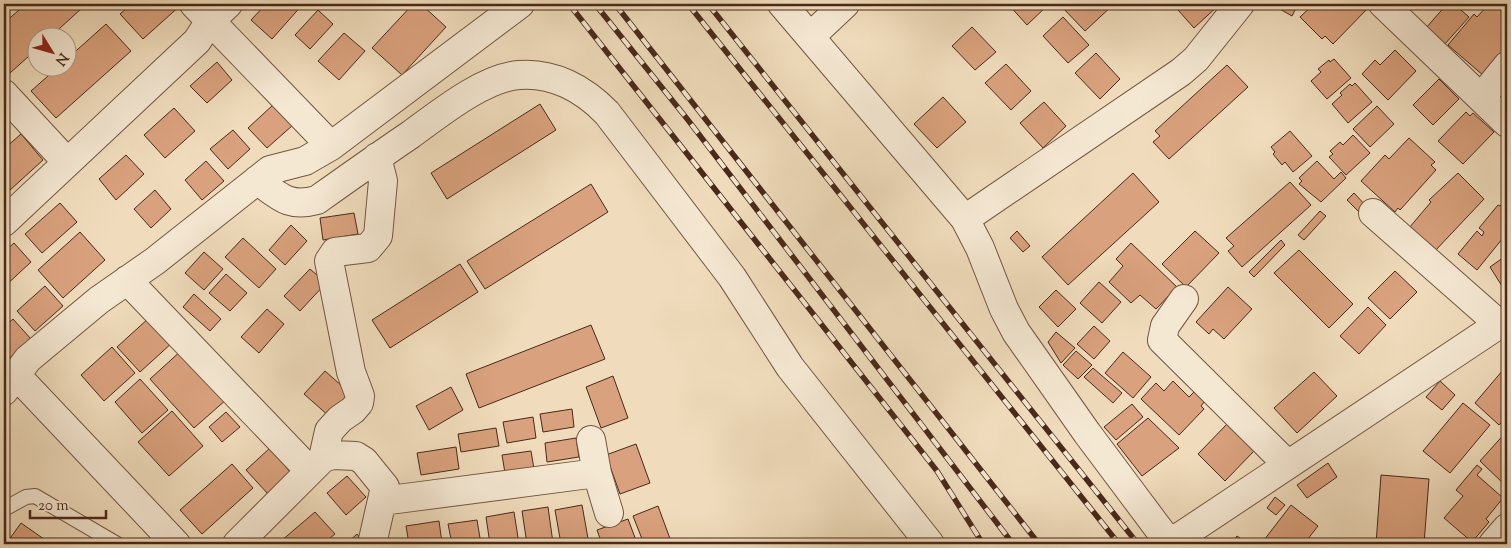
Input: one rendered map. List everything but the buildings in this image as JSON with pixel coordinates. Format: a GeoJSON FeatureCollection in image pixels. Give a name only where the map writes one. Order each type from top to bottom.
{"type":"FeatureCollection","features":[{"type":"Feature","properties":{"kind":"street"},"geometry":{"type":"LineString","coordinates":[[176,544],[10,383],[28,359],[270,170],[305,161],[331,146],[520,4]]}},
{"type":"Feature","properties":{"kind":"street"},"geometry":{"type":"LineString","coordinates":[[782,4],[965,219],[980,248],[1004,309],[1016,332],[1087,433],[1170,544],[1287,464],[1503,322],[1373,213]]}},
{"type":"Feature","properties":{"kind":"street"},"geometry":{"type":"LineString","coordinates":[[811,36],[846,4]]}},
{"type":"Feature","properties":{"kind":"street"},"geometry":{"type":"LineString","coordinates":[[965,219],[1181,72],[1196,59],[1240,4]]}},
{"type":"Feature","properties":{"kind":"street"},"geometry":{"type":"LineString","coordinates":[[1383,4],[1507,123]]}},
{"type":"Feature","properties":{"kind":"street"},"geometry":{"type":"LineString","coordinates":[[4,221],[197,41],[211,9],[331,146]]}},
{"type":"Feature","properties":{"kind":"street"},"geometry":{"type":"LineString","coordinates":[[1481,98],[1507,66]]}},
{"type":"Feature","properties":{"kind":"street"},"geometry":{"type":"LineString","coordinates":[[257,180],[284,201],[302,204],[317,200],[470,93],[518,75],[554,79],[592,98],[607,113],[732,277],[790,367],[930,544]]}},
{"type":"Feature","properties":{"kind":"street"},"geometry":{"type":"LineString","coordinates":[[4,94],[67,162]]}},
{"type":"Feature","properties":{"kind":"street"},"geometry":{"type":"LineString","coordinates":[[317,465],[330,431],[340,419],[359,403],[360,396],[351,372],[329,261],[335,252],[368,248],[378,236],[383,181],[378,157]]}},
{"type":"Feature","properties":{"kind":"street"},"geometry":{"type":"LineString","coordinates":[[127,280],[317,465]]}},
{"type":"Feature","properties":{"kind":"street"},"geometry":{"type":"LineString","coordinates":[[1184,299],[1165,326],[1162,340],[1287,464]]}},
{"type":"Feature","properties":{"kind":"street"},"geometry":{"type":"LineString","coordinates":[[591,440],[597,473],[609,513]]}},
{"type":"Feature","properties":{"kind":"street"},"geometry":{"type":"LineString","coordinates":[[236,544],[317,465],[333,455],[356,456],[364,461],[385,487],[372,544]]}},
{"type":"Feature","properties":{"kind":"street"},"geometry":{"type":"LineString","coordinates":[[382,501],[597,473]]}},
{"type":"Feature","properties":{"kind":"street"},"geometry":{"type":"LineString","coordinates":[[1493,544],[1507,528]]}},
{"type":"Feature","properties":{"kind":"lane"},"geometry":{"type":"LineString","coordinates":[[4,509],[26,497],[35,496],[117,544]]}},
{"type":"Feature","properties":{"kind":"railway"},"geometry":{"type":"LineString","coordinates":[[569,4],[937,471],[983,544]]}},
{"type":"Feature","properties":{"kind":"railway"},"geometry":{"type":"LineString","coordinates":[[595,4],[688,120],[1013,544]]}},
{"type":"Feature","properties":{"kind":"railway"},"geometry":{"type":"LineString","coordinates":[[615,4],[1039,544]]}},
{"type":"Feature","properties":{"kind":"railway"},"geometry":{"type":"LineString","coordinates":[[688,4],[1119,544]]}},
{"type":"Feature","properties":{"kind":"railway"},"geometry":{"type":"LineString","coordinates":[[708,4],[1138,544]]}}]}
